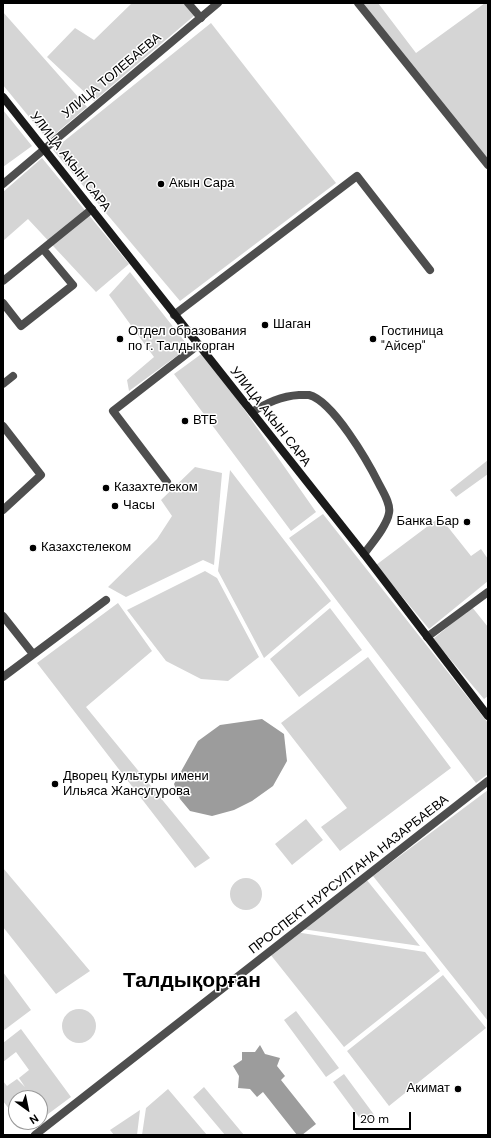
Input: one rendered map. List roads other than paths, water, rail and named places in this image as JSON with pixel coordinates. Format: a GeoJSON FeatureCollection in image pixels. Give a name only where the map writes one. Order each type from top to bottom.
{"type":"FeatureCollection","features":[{"type":"Feature","properties":{"kind":"main road","name":"УЛИЦА АКЫН САРА"},"geometry":{"type":"LineString","coordinates":[[3,97],[364,554],[426,637],[488,716]]}},
{"type":"Feature","properties":{"kind":"street"},"geometry":{"type":"LineString","coordinates":[[188,3],[201,18]]}},
{"type":"Feature","properties":{"kind":"street","name":"УЛИЦА ТОЛЕБАЕВА"},"geometry":{"type":"LineString","coordinates":[[3,184],[218,3]]}},
{"type":"Feature","properties":{"kind":"street"},"geometry":{"type":"LineString","coordinates":[[358,3],[488,164]]}},
{"type":"Feature","properties":{"kind":"street"},"geometry":{"type":"LineString","coordinates":[[174,314],[357,176],[430,270]]}},
{"type":"Feature","properties":{"kind":"street"},"geometry":{"type":"LineString","coordinates":[[3,281],[92,209]]}},
{"type":"Feature","properties":{"kind":"street"},"geometry":{"type":"LineString","coordinates":[[3,303],[21,326],[74,285],[43,249]]}},
{"type":"Feature","properties":{"kind":"street"},"geometry":{"type":"LineString","coordinates":[[167,482],[113,411],[198,345]]}},
{"type":"Feature","properties":{"kind":"street"},"geometry":{"type":"LineString","coordinates":[[3,384],[13,376]]}},
{"type":"Feature","properties":{"kind":"street"},"geometry":{"type":"LineString","coordinates":[[252,412],[272,400],[288,396],[308,395],[321,401],[342,425],[366,459],[386,498],[390,512],[383,528],[364,554]]}},
{"type":"Feature","properties":{"kind":"street"},"geometry":{"type":"LineString","coordinates":[[3,426],[41,475],[3,510]]}},
{"type":"Feature","properties":{"kind":"street"},"geometry":{"type":"LineString","coordinates":[[426,637],[488,592]]}},
{"type":"Feature","properties":{"kind":"street"},"geometry":{"type":"LineString","coordinates":[[3,677],[106,600]]}},
{"type":"Feature","properties":{"kind":"street"},"geometry":{"type":"LineString","coordinates":[[3,616],[33,654]]}},
{"type":"Feature","properties":{"kind":"street","name":"ПРОСПЕКТ НУРСУЛТАНА НАЗАРБАЕВА"},"geometry":{"type":"LineString","coordinates":[[35,1135],[488,781]]}},
{"type":"Feature","properties":{"kind":"place","name":"Акын Сара"},"geometry":{"type":"Point","coordinates":[161,184]}},
{"type":"Feature","properties":{"kind":"place","name":"Шаган"},"geometry":{"type":"Point","coordinates":[265,325]}},
{"type":"Feature","properties":{"kind":"place","name":"Отдел образования по г. Талдыкорган"},"geometry":{"type":"Point","coordinates":[120,339]}},
{"type":"Feature","properties":{"kind":"place","name":"Гостиница \"Айсер\""},"geometry":{"type":"Point","coordinates":[373,339]}},
{"type":"Feature","properties":{"kind":"place","name":"ВТБ"},"geometry":{"type":"Point","coordinates":[185,421]}},
{"type":"Feature","properties":{"kind":"place","name":"Казахтелеком"},"geometry":{"type":"Point","coordinates":[106,488]}},
{"type":"Feature","properties":{"kind":"place","name":"Часы"},"geometry":{"type":"Point","coordinates":[115,506]}},
{"type":"Feature","properties":{"kind":"place","name":"Банка Бар"},"geometry":{"type":"Point","coordinates":[467,522]}},
{"type":"Feature","properties":{"kind":"place","name":"Казахстелеком"},"geometry":{"type":"Point","coordinates":[33,548]}},
{"type":"Feature","properties":{"kind":"place","name":"Дворец Культуры имени Ильяса Жансугурова"},"geometry":{"type":"Point","coordinates":[55,784]}},
{"type":"Feature","properties":{"kind":"place","name":"Акимат"},"geometry":{"type":"Point","coordinates":[458,1089]}},
{"type":"Feature","properties":{"kind":"district","name":"Талдықорған"},"geometry":{"type":"Point","coordinates":[192,981]}}]}
